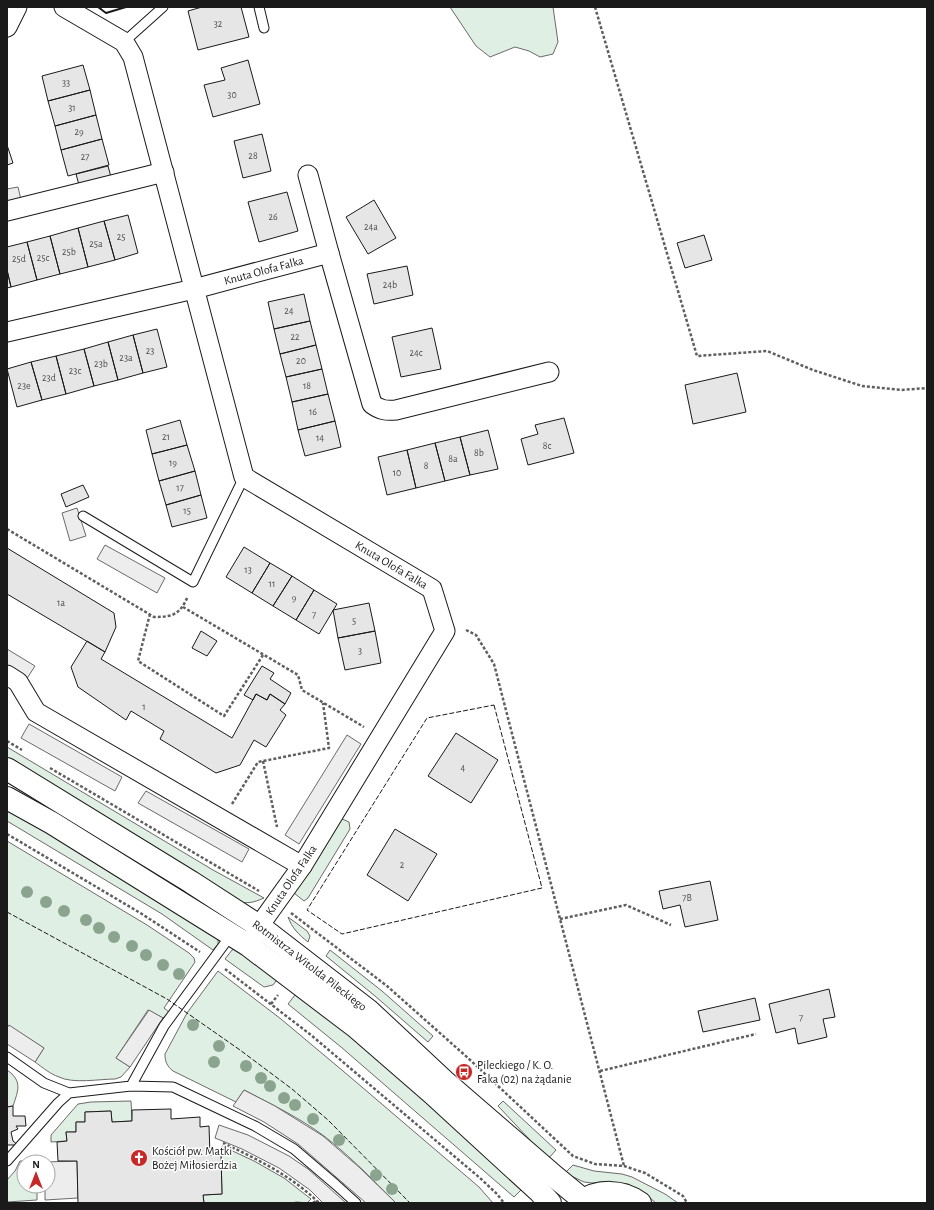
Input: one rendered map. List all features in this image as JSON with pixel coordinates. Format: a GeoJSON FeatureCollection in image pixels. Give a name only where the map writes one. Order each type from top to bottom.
{"type":"FeatureCollection","features":[{"type":"Feature","properties":{"kind":"main road","name":"Rotmistrza Witolda Pileckiego"},"geometry":{"type":"LineString","coordinates":[[7,769],[191,882],[259,926],[369,1011],[450,1086],[581,1201]]}},
{"type":"Feature","properties":{"kind":"main road","name":"Rotmistrza Witolda Pileckiego"},"geometry":{"type":"LineString","coordinates":[[7,798],[52,823],[240,940],[356,1027],[432,1093],[540,1192],[550,1203]]}},
{"type":"Feature","properties":{"kind":"main road"},"geometry":{"type":"LineString","coordinates":[[581,1201],[599,1193],[616,1192],[633,1198],[640,1203]]}},
{"type":"Feature","properties":{"kind":"street"},"geometry":{"type":"LineString","coordinates":[[7,27],[17,7]]}},
{"type":"Feature","properties":{"kind":"street"},"geometry":{"type":"LineString","coordinates":[[64,7],[124,42],[132,57],[164,172],[244,477]]}},
{"type":"Feature","properties":{"kind":"street"},"geometry":{"type":"LineString","coordinates":[[7,211],[164,172]]}},
{"type":"Feature","properties":{"kind":"street"},"geometry":{"type":"LineString","coordinates":[[308,175],[372,404],[386,411],[396,410],[549,372]]}},
{"type":"Feature","properties":{"kind":"street","name":"Knuta Olofa Falka"},"geometry":{"type":"LineString","coordinates":[[7,332],[194,289],[329,253]]}},
{"type":"Feature","properties":{"kind":"street","name":"Knuta Olofa Falka"},"geometry":{"type":"LineString","coordinates":[[240,940],[259,926],[302,866],[445,631],[432,589],[244,477]]}},
{"type":"Feature","properties":{"kind":"street"},"geometry":{"type":"LineString","coordinates":[[7,676],[18,682],[36,712],[302,866]]}},
{"type":"Feature","properties":{"kind":"lane"},"geometry":{"type":"LineString","coordinates":[[124,42],[163,7]]}},
{"type":"Feature","properties":{"kind":"lane"},"geometry":{"type":"LineString","coordinates":[[259,7],[264,28]]}},
{"type":"Feature","properties":{"kind":"lane"},"geometry":{"type":"LineString","coordinates":[[83,516],[194,582],[244,477]]}},
{"type":"Feature","properties":{"kind":"lane"},"geometry":{"type":"LineString","coordinates":[[131,1086],[164,1026],[213,961],[240,940]]}},
{"type":"Feature","properties":{"kind":"lane"},"geometry":{"type":"LineString","coordinates":[[7,1057],[44,1084],[69,1093],[131,1086],[173,1087],[255,1126],[294,1149],[356,1203]]}},
{"type":"Feature","properties":{"kind":"lane"},"geometry":{"type":"LineString","coordinates":[[7,1161],[58,1103],[69,1093]]}},
{"type":"Feature","properties":{"kind":"path"},"geometry":{"type":"LineString","coordinates":[[596,7],[697,356],[767,351],[814,370],[862,386],[901,390],[927,388]]}},
{"type":"Feature","properties":{"kind":"path"},"geometry":{"type":"LineString","coordinates":[[7,529],[154,617],[167,617],[177,613],[183,606],[194,582]]}},
{"type":"Feature","properties":{"kind":"path"},"geometry":{"type":"LineString","coordinates":[[183,606],[298,675],[302,690],[380,738]]}},
{"type":"Feature","properties":{"kind":"path"},"geometry":{"type":"LineString","coordinates":[[150,614],[138,660],[224,716],[264,654]]}},
{"type":"Feature","properties":{"kind":"path"},"geometry":{"type":"LineString","coordinates":[[442,619],[476,635],[494,664],[624,1166]]}},
{"type":"Feature","properties":{"kind":"path"},"geometry":{"type":"LineString","coordinates":[[222,820],[258,762],[329,748],[323,702]]}},
{"type":"Feature","properties":{"kind":"path"},"geometry":{"type":"LineString","coordinates":[[263,761],[282,855]]}},
{"type":"Feature","properties":{"kind":"path"},"geometry":{"type":"LineString","coordinates":[[7,834],[142,914],[213,961],[311,1035],[480,1178],[504,1203]]}},
{"type":"Feature","properties":{"kind":"path"},"geometry":{"type":"LineString","coordinates":[[560,920],[626,906],[671,925]]}},
{"type":"Feature","properties":{"kind":"path"},"geometry":{"type":"LineString","coordinates":[[600,1071],[756,1034]]}},
{"type":"Feature","properties":{"kind":"path"},"geometry":{"type":"LineString","coordinates":[[223,1143],[275,1169],[319,1203]]}},
{"type":"Feature","properties":{"kind":"path"},"geometry":{"type":"LineString","coordinates":[[313,1203],[317,1200]]}},
{"type":"Feature","properties":{"kind":"green space"},"geometry":{"type":"Polygon","coordinates":[[[450,7],[553,7],[558,42],[553,54],[540,57],[529,51],[515,47],[490,57],[476,46],[450,7]]]}},
{"type":"Feature","properties":{"kind":"green space"},"geometry":{"type":"Polygon","coordinates":[[[7,747],[213,870],[264,898],[250,902],[236,901],[7,759],[7,747]]]}},
{"type":"Feature","properties":{"kind":"green space"},"geometry":{"type":"Polygon","coordinates":[[[7,803],[218,938],[218,944],[213,950],[162,914],[7,821],[7,803]]]}},
{"type":"Feature","properties":{"kind":"green space"},"geometry":{"type":"Polygon","coordinates":[[[340,818],[349,822],[350,829],[308,898],[304,901],[294,893],[340,818]]]}},
{"type":"Feature","properties":{"kind":"green space"},"geometry":{"type":"Polygon","coordinates":[[[7,841],[147,925],[189,953],[194,958],[195,962],[164,1008],[169,1012],[163,1018],[148,1010],[116,1058],[130,1067],[121,1077],[115,1079],[79,1081],[56,1076],[35,1062],[44,1048],[9,1026],[7,1028],[7,841]]]}},
{"type":"Feature","properties":{"kind":"green space"},"geometry":{"type":"Polygon","coordinates":[[[288,917],[307,931],[310,936],[308,942],[296,931],[288,917]]]}},
{"type":"Feature","properties":{"kind":"green space"},"geometry":{"type":"Polygon","coordinates":[[[237,948],[279,977],[273,985],[264,987],[225,959],[232,950],[237,948]]]}},
{"type":"Feature","properties":{"kind":"green space"},"geometry":{"type":"Polygon","coordinates":[[[330,950],[382,991],[433,1036],[428,1042],[326,956],[330,950]]]}},
{"type":"Feature","properties":{"kind":"green space"},"geometry":{"type":"Polygon","coordinates":[[[218,971],[281,1019],[349,1076],[479,1187],[493,1203],[396,1203],[361,1168],[334,1144],[315,1129],[295,1117],[244,1090],[236,1102],[173,1071],[167,1064],[165,1054],[187,1013],[218,971]]]}},
{"type":"Feature","properties":{"kind":"green space"},"geometry":{"type":"Polygon","coordinates":[[[298,991],[524,1187],[514,1197],[341,1047],[288,1004],[298,991]]]}},
{"type":"Feature","properties":{"kind":"green space"},"geometry":{"type":"Polygon","coordinates":[[[7,1070],[15,1078],[18,1091],[13,1106],[7,1107],[7,1070]]]}},
{"type":"Feature","properties":{"kind":"green space"},"geometry":{"type":"Polygon","coordinates":[[[131,1101],[132,1121],[112,1122],[111,1111],[85,1112],[85,1122],[76,1122],[76,1132],[66,1132],[67,1141],[51,1142],[51,1135],[78,1104],[91,1102],[131,1101]]]}},
{"type":"Feature","properties":{"kind":"green space"},"geometry":{"type":"Polygon","coordinates":[[[503,1101],[556,1150],[548,1159],[498,1106],[503,1101]]]}},
{"type":"Feature","properties":{"kind":"green space"},"geometry":{"type":"Polygon","coordinates":[[[222,1146],[254,1161],[284,1178],[311,1199],[307,1203],[204,1203],[203,1195],[222,1194],[221,1155],[217,1155],[222,1146]]]}},
{"type":"Feature","properties":{"kind":"green space"},"geometry":{"type":"Polygon","coordinates":[[[573,1165],[594,1171],[622,1174],[632,1177],[665,1194],[678,1203],[656,1203],[644,1193],[628,1184],[584,1182],[565,1173],[573,1165]]]}},
{"type":"Feature","properties":{"kind":"green space"},"geometry":{"type":"Polygon","coordinates":[[[16,1169],[16,1194],[37,1194],[37,1200],[7,1202],[7,1180],[16,1169]]]}},
{"type":"Feature","properties":{"kind":"shaded area"},"geometry":{"type":"Polygon","coordinates":[[[18,187],[22,204],[7,207],[7,189],[18,187]]]}},
{"type":"Feature","properties":{"kind":"shaded area"},"geometry":{"type":"Polygon","coordinates":[[[77,508],[86,536],[70,541],[62,513],[77,508]]]}},
{"type":"Feature","properties":{"kind":"shaded area"},"geometry":{"type":"Polygon","coordinates":[[[105,545],[165,578],[157,593],[97,559],[105,545]]]}},
{"type":"Feature","properties":{"kind":"shaded area"},"geometry":{"type":"Polygon","coordinates":[[[7,649],[35,666],[26,680],[7,669],[7,649]]]}},
{"type":"Feature","properties":{"kind":"shaded area"},"geometry":{"type":"Polygon","coordinates":[[[29,724],[122,777],[115,791],[21,738],[29,724]]]}},
{"type":"Feature","properties":{"kind":"shaded area"},"geometry":{"type":"Polygon","coordinates":[[[347,735],[361,744],[299,844],[285,835],[347,735]]]}},
{"type":"Feature","properties":{"kind":"shaded area"},"geometry":{"type":"Polygon","coordinates":[[[146,791],[249,849],[242,862],[138,803],[146,791]]]}},
{"type":"Feature","properties":{"kind":"shaded area"},"geometry":{"type":"Polygon","coordinates":[[[149,1010],[163,1018],[130,1067],[116,1058],[149,1010]]]}},
{"type":"Feature","properties":{"kind":"shaded area"},"geometry":{"type":"Polygon","coordinates":[[[9,1025],[44,1048],[35,1062],[7,1044],[7,1028],[9,1025]]]}},
{"type":"Feature","properties":{"kind":"shaded area"},"geometry":{"type":"Polygon","coordinates":[[[244,1090],[275,1106],[323,1136],[360,1168],[396,1203],[366,1203],[298,1144],[264,1122],[233,1106],[244,1090]]]}},
{"type":"Feature","properties":{"kind":"shaded area"},"geometry":{"type":"Polygon","coordinates":[[[219,1125],[248,1135],[289,1156],[308,1169],[346,1203],[323,1203],[310,1190],[279,1168],[242,1149],[215,1138],[219,1125]]]}},
{"type":"Feature","properties":{"kind":"shaded area"},"geometry":{"type":"Polygon","coordinates":[[[77,1161],[78,1198],[45,1200],[45,1194],[56,1194],[56,1162],[77,1161]]]}},
{"type":"Feature","properties":{"kind":"building"},"geometry":{"type":"Polygon","coordinates":[[[202,7],[241,7],[249,37],[198,50],[188,11],[202,7]]]}},
{"type":"Feature","properties":{"kind":"building"},"geometry":{"type":"Polygon","coordinates":[[[248,60],[260,104],[213,117],[204,85],[225,80],[221,68],[248,60]]]}},
{"type":"Feature","properties":{"kind":"building"},"geometry":{"type":"Polygon","coordinates":[[[83,65],[90,90],[48,101],[42,76],[83,65]]]}},
{"type":"Feature","properties":{"kind":"building"},"geometry":{"type":"Polygon","coordinates":[[[90,90],[96,115],[55,126],[48,101],[90,90]]]}},
{"type":"Feature","properties":{"kind":"building"},"geometry":{"type":"Polygon","coordinates":[[[96,115],[102,139],[61,150],[55,126],[96,115]]]}},
{"type":"Feature","properties":{"kind":"building"},"geometry":{"type":"Polygon","coordinates":[[[262,134],[271,171],[243,178],[234,141],[262,134]]]}},
{"type":"Feature","properties":{"kind":"building"},"geometry":{"type":"Polygon","coordinates":[[[102,139],[109,165],[68,176],[61,150],[102,139]]]}},
{"type":"Feature","properties":{"kind":"building"},"geometry":{"type":"Polygon","coordinates":[[[7,145],[13,163],[7,165],[7,145]]]}},
{"type":"Feature","properties":{"kind":"building"},"geometry":{"type":"Polygon","coordinates":[[[108,166],[111,177],[79,185],[76,174],[108,166]]]}},
{"type":"Feature","properties":{"kind":"building"},"geometry":{"type":"Polygon","coordinates":[[[287,192],[298,231],[259,242],[248,202],[287,192]]]}},
{"type":"Feature","properties":{"kind":"building"},"geometry":{"type":"Polygon","coordinates":[[[374,200],[396,238],[368,254],[346,217],[374,200]]]}},
{"type":"Feature","properties":{"kind":"building"},"geometry":{"type":"Polygon","coordinates":[[[128,215],[138,253],[115,260],[104,221],[128,215]]]}},
{"type":"Feature","properties":{"kind":"building"},"geometry":{"type":"Polygon","coordinates":[[[104,221],[115,260],[88,267],[78,228],[104,221]]]}},
{"type":"Feature","properties":{"kind":"building"},"geometry":{"type":"Polygon","coordinates":[[[78,228],[88,267],[60,274],[50,236],[78,228]]]}},
{"type":"Feature","properties":{"kind":"building"},"geometry":{"type":"Polygon","coordinates":[[[704,235],[712,260],[685,268],[677,243],[704,235]]]}},
{"type":"Feature","properties":{"kind":"building"},"geometry":{"type":"Polygon","coordinates":[[[50,236],[60,274],[37,280],[27,242],[50,236]]]}},
{"type":"Feature","properties":{"kind":"building"},"geometry":{"type":"Polygon","coordinates":[[[27,242],[37,280],[11,287],[7,270],[7,247],[27,242]]]}},
{"type":"Feature","properties":{"kind":"building"},"geometry":{"type":"Polygon","coordinates":[[[407,266],[413,295],[374,304],[367,274],[407,266]]]}},
{"type":"Feature","properties":{"kind":"building"},"geometry":{"type":"Polygon","coordinates":[[[7,270],[11,287],[7,288],[7,270]]]}},
{"type":"Feature","properties":{"kind":"building"},"geometry":{"type":"Polygon","coordinates":[[[304,294],[310,321],[274,329],[268,302],[304,294]]]}},
{"type":"Feature","properties":{"kind":"building"},"geometry":{"type":"Polygon","coordinates":[[[310,321],[316,345],[280,354],[274,329],[310,321]]]}},
{"type":"Feature","properties":{"kind":"building"},"geometry":{"type":"Polygon","coordinates":[[[432,328],[441,369],[401,377],[392,337],[432,328]]]}},
{"type":"Feature","properties":{"kind":"building"},"geometry":{"type":"Polygon","coordinates":[[[157,329],[167,367],[143,373],[133,335],[157,329]]]}},
{"type":"Feature","properties":{"kind":"building"},"geometry":{"type":"Polygon","coordinates":[[[133,335],[143,373],[118,380],[108,342],[133,335]]]}},
{"type":"Feature","properties":{"kind":"building"},"geometry":{"type":"Polygon","coordinates":[[[108,342],[118,380],[94,386],[84,349],[108,342]]]}},
{"type":"Feature","properties":{"kind":"building"},"geometry":{"type":"Polygon","coordinates":[[[316,345],[322,369],[286,377],[280,354],[316,345]]]}},
{"type":"Feature","properties":{"kind":"building"},"geometry":{"type":"Polygon","coordinates":[[[84,349],[94,386],[66,394],[56,356],[84,349]]]}},
{"type":"Feature","properties":{"kind":"building"},"geometry":{"type":"Polygon","coordinates":[[[56,356],[66,394],[42,400],[31,362],[56,356]]]}},
{"type":"Feature","properties":{"kind":"building"},"geometry":{"type":"Polygon","coordinates":[[[31,362],[42,400],[17,407],[7,369],[31,362]]]}},
{"type":"Feature","properties":{"kind":"building"},"geometry":{"type":"Polygon","coordinates":[[[322,369],[328,394],[292,402],[286,377],[322,369]]]}},
{"type":"Feature","properties":{"kind":"building"},"geometry":{"type":"Polygon","coordinates":[[[737,373],[746,412],[693,424],[685,385],[737,373]]]}},
{"type":"Feature","properties":{"kind":"building"},"geometry":{"type":"Polygon","coordinates":[[[328,394],[335,421],[298,430],[292,402],[328,394]]]}},
{"type":"Feature","properties":{"kind":"building"},"geometry":{"type":"Polygon","coordinates":[[[564,418],[574,453],[528,465],[521,439],[538,434],[535,425],[564,418]]]}},
{"type":"Feature","properties":{"kind":"building"},"geometry":{"type":"Polygon","coordinates":[[[180,420],[187,445],[152,454],[146,430],[180,420]]]}},
{"type":"Feature","properties":{"kind":"building"},"geometry":{"type":"Polygon","coordinates":[[[335,421],[341,447],[305,456],[298,430],[335,421]]]}},
{"type":"Feature","properties":{"kind":"building"},"geometry":{"type":"Polygon","coordinates":[[[488,430],[498,469],[470,475],[460,437],[488,430]]]}},
{"type":"Feature","properties":{"kind":"building"},"geometry":{"type":"Polygon","coordinates":[[[460,437],[470,475],[445,481],[435,443],[460,437]]]}},
{"type":"Feature","properties":{"kind":"building"},"geometry":{"type":"Polygon","coordinates":[[[435,443],[445,481],[416,488],[407,450],[435,443]]]}},
{"type":"Feature","properties":{"kind":"building"},"geometry":{"type":"Polygon","coordinates":[[[187,445],[195,471],[159,481],[152,454],[187,445]]]}},
{"type":"Feature","properties":{"kind":"building"},"geometry":{"type":"Polygon","coordinates":[[[407,450],[416,488],[387,495],[378,457],[407,450]]]}},
{"type":"Feature","properties":{"kind":"building"},"geometry":{"type":"Polygon","coordinates":[[[195,471],[201,495],[166,505],[159,481],[195,471]]]}},
{"type":"Feature","properties":{"kind":"building"},"geometry":{"type":"Polygon","coordinates":[[[83,485],[89,497],[66,507],[61,494],[83,485]]]}},
{"type":"Feature","properties":{"kind":"building"},"geometry":{"type":"Polygon","coordinates":[[[201,495],[207,518],[172,527],[166,505],[201,495]]]}},
{"type":"Feature","properties":{"kind":"building"},"geometry":{"type":"Polygon","coordinates":[[[244,547],[270,563],[252,593],[226,577],[244,547]]]}},
{"type":"Feature","properties":{"kind":"building"},"geometry":{"type":"Polygon","coordinates":[[[7,548],[114,613],[116,627],[105,652],[7,594],[7,548]]]}},
{"type":"Feature","properties":{"kind":"building"},"geometry":{"type":"Polygon","coordinates":[[[270,563],[292,576],[273,606],[252,593],[270,563]]]}},
{"type":"Feature","properties":{"kind":"building"},"geometry":{"type":"Polygon","coordinates":[[[292,576],[314,590],[296,620],[273,606],[292,576]]]}},
{"type":"Feature","properties":{"kind":"building"},"geometry":{"type":"Polygon","coordinates":[[[314,590],[337,604],[319,634],[296,620],[314,590]]]}},
{"type":"Feature","properties":{"kind":"building"},"geometry":{"type":"Polygon","coordinates":[[[369,603],[375,631],[338,638],[333,610],[369,603]]]}},
{"type":"Feature","properties":{"kind":"building"},"geometry":{"type":"Polygon","coordinates":[[[201,631],[217,641],[207,656],[192,648],[201,631]]]}},
{"type":"Feature","properties":{"kind":"building"},"geometry":{"type":"Polygon","coordinates":[[[375,631],[381,663],[345,670],[338,638],[375,631]]]}},
{"type":"Feature","properties":{"kind":"building"},"geometry":{"type":"Polygon","coordinates":[[[87,641],[105,652],[101,659],[232,738],[256,694],[267,700],[270,694],[285,704],[280,710],[286,715],[266,747],[254,740],[240,765],[216,773],[160,739],[164,731],[131,711],[126,720],[78,687],[71,667],[87,641]]]}},
{"type":"Feature","properties":{"kind":"building"},"geometry":{"type":"Polygon","coordinates":[[[262,666],[274,673],[270,679],[291,693],[285,704],[270,694],[267,700],[256,694],[253,700],[244,695],[262,666]]]}},
{"type":"Feature","properties":{"kind":"building"},"geometry":{"type":"Polygon","coordinates":[[[456,733],[498,760],[471,803],[428,776],[456,733]]]}},
{"type":"Feature","properties":{"kind":"building"},"geometry":{"type":"Polygon","coordinates":[[[395,829],[437,854],[408,901],[367,875],[395,829]]]}},
{"type":"Feature","properties":{"kind":"building"},"geometry":{"type":"Polygon","coordinates":[[[710,881],[718,920],[685,927],[680,905],[663,909],[659,891],[710,881]]]}},
{"type":"Feature","properties":{"kind":"building"},"geometry":{"type":"Polygon","coordinates":[[[829,989],[835,1017],[823,1019],[827,1037],[798,1044],[795,1028],[776,1033],[769,1004],[829,989]]]}},
{"type":"Feature","properties":{"kind":"building"},"geometry":{"type":"Polygon","coordinates":[[[755,998],[760,1020],[703,1032],[698,1011],[755,998]]]}},
{"type":"Feature","properties":{"kind":"building"},"geometry":{"type":"Polygon","coordinates":[[[13,1106],[13,1116],[25,1116],[26,1126],[16,1126],[18,1129],[11,1132],[13,1141],[18,1145],[7,1145],[7,1107],[13,1106]]]}},
{"type":"Feature","properties":{"kind":"building","name":"Kościół pw. Matki Bożej Miłosierdzia"},"geometry":{"type":"Polygon","coordinates":[[[171,1109],[171,1119],[200,1117],[200,1127],[209,1126],[210,1155],[221,1155],[222,1194],[203,1195],[204,1203],[78,1203],[77,1161],[58,1161],[57,1142],[67,1141],[66,1132],[76,1132],[76,1122],[85,1122],[85,1112],[111,1111],[112,1122],[132,1121],[132,1110],[171,1109]]]}},
{"type":"Feature","properties":{"kind":"fence"},"geometry":{"type":"LineString","coordinates":[[494,705],[542,888],[342,934],[307,910],[427,718],[494,705]]}},
{"type":"Feature","properties":{"kind":"fence"},"geometry":{"type":"LineString","coordinates":[[7,912],[167,999],[240,1050],[292,1089],[328,1120],[410,1203]]}},
{"type":"Feature","properties":{"kind":"wall"},"geometry":{"type":"LineString","coordinates":[[98,7],[106,13],[126,7]]}},
{"type":"Feature","properties":{"kind":"place","name":"Pileckiego / K. O. Faka (02) na żądanie"},"geometry":{"type":"Point","coordinates":[464,1072]}},
{"type":"Feature","properties":{"kind":"place","name":"Kościół pw. Matki Bożej Miłosierdzia"},"geometry":{"type":"Point","coordinates":[139,1158]}}]}
